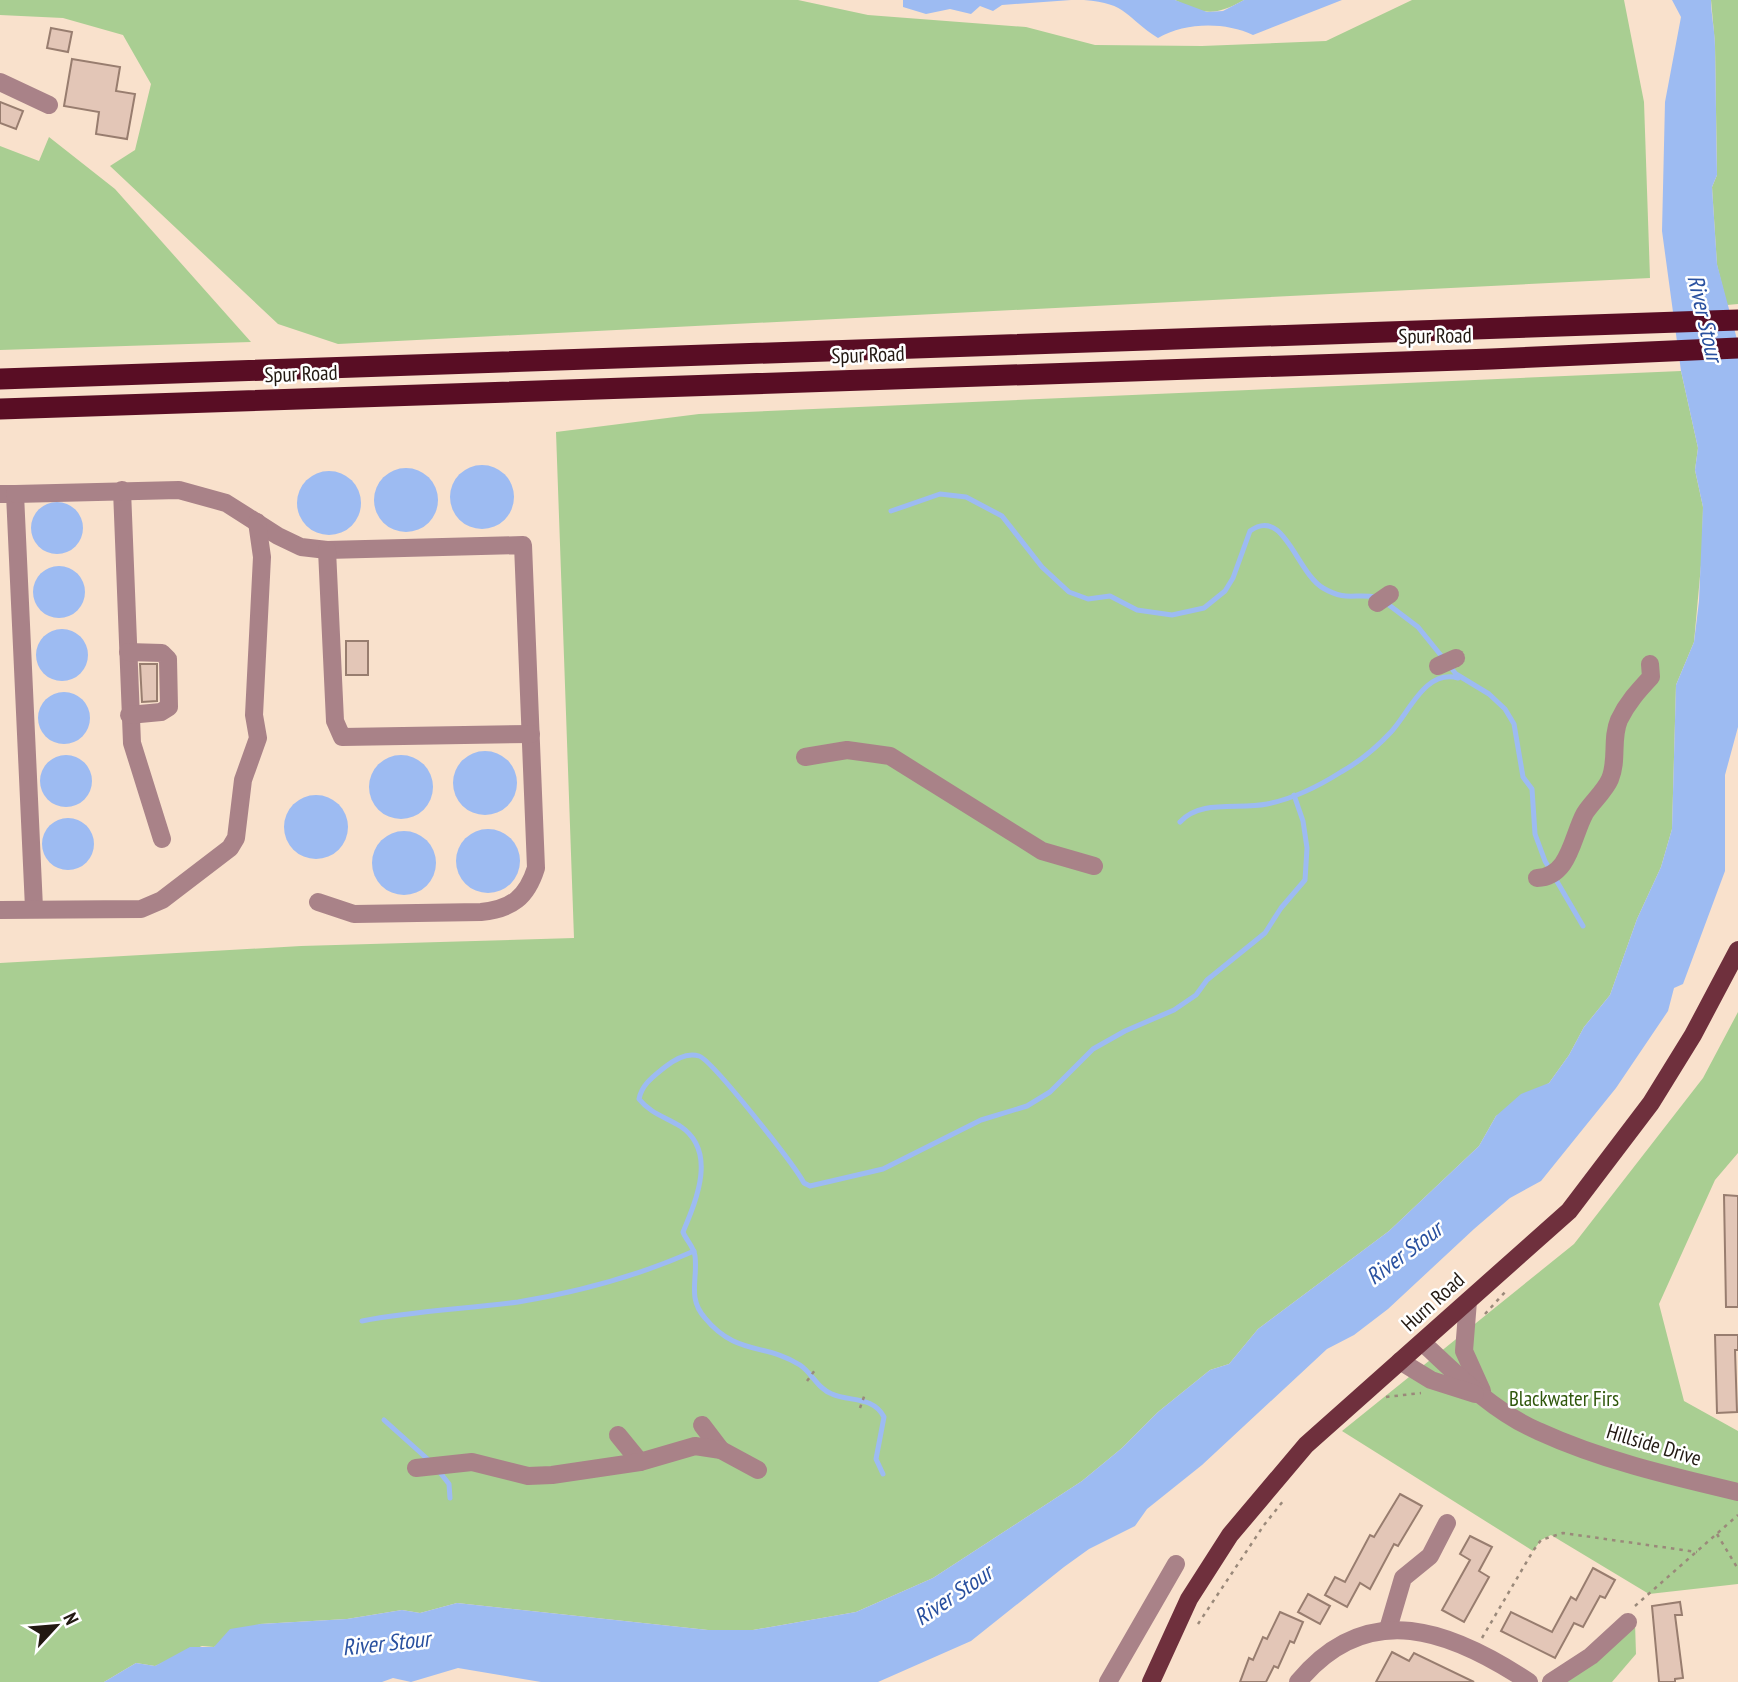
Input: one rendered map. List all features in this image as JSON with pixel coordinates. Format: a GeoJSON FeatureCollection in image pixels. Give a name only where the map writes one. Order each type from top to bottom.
{"type":"FeatureCollection","features":[{"type":"Feature","properties":{"kind":"highway","name":"Spur Road"},"geometry":{"type":"LineString","coordinates":[[0,379],[1738,320]]}},
{"type":"Feature","properties":{"kind":"highway","name":"Spur Road"},"geometry":{"type":"LineString","coordinates":[[0,411],[1738,348]]}},
{"type":"Feature","properties":{"kind":"main road","name":"Hurn Road"},"geometry":{"type":"LineString","coordinates":[[1151,1682],[1189,1599],[1230,1535],[1306,1445],[1569,1211],[1651,1103],[1693,1035],[1738,950]]}},
{"type":"Feature","properties":{"kind":"street"},"geometry":{"type":"LineString","coordinates":[[0,82],[49,105]]}},
{"type":"Feature","properties":{"kind":"street"},"geometry":{"type":"LineString","coordinates":[[122,490],[129,715],[136,764],[162,839]]}},
{"type":"Feature","properties":{"kind":"street"},"geometry":{"type":"LineString","coordinates":[[34,908],[7,494],[122,490],[179,490],[202,495],[226,503],[302,547],[327,551],[523,545],[536,868],[530,889],[502,910],[481,912],[354,914],[318,902]]}},
{"type":"Feature","properties":{"kind":"street"},"geometry":{"type":"LineString","coordinates":[[0,910],[141,909],[162,900],[230,848],[236,838],[243,780],[258,738],[254,715],[262,557],[257,522]]}},
{"type":"Feature","properties":{"kind":"street"},"geometry":{"type":"LineString","coordinates":[[327,551],[335,721],[342,737],[531,734]]}},
{"type":"Feature","properties":{"kind":"street"},"geometry":{"type":"LineString","coordinates":[[128,652],[162,653],[168,659],[169,695],[169,707],[161,712],[129,715]]}},
{"type":"Feature","properties":{"kind":"street"},"geometry":{"type":"LineString","coordinates":[[1438,666],[1457,658]]}},
{"type":"Feature","properties":{"kind":"street"},"geometry":{"type":"LineString","coordinates":[[1546,875],[1569,855],[1581,820],[1611,777],[1619,722],[1626,707],[1651,677],[1650,664]]}},
{"type":"Feature","properties":{"kind":"street"},"geometry":{"type":"LineString","coordinates":[[805,757],[835,750],[862,750],[890,756],[1042,851],[1094,866]]}},
{"type":"Feature","properties":{"kind":"street"},"geometry":{"type":"LineString","coordinates":[[1468,1301],[1464,1351],[1485,1398]]}},
{"type":"Feature","properties":{"kind":"street","name":"Hillside Drive"},"geometry":{"type":"LineString","coordinates":[[1423,1343],[1485,1398],[1536,1431],[1648,1471],[1738,1492]]}},
{"type":"Feature","properties":{"kind":"street","name":"Hillside Drive"},"geometry":{"type":"LineString","coordinates":[[1400,1361],[1432,1380],[1485,1398]]}},
{"type":"Feature","properties":{"kind":"street"},"geometry":{"type":"LineString","coordinates":[[702,1425],[721,1450]]}},
{"type":"Feature","properties":{"kind":"street"},"geometry":{"type":"LineString","coordinates":[[618,1435],[640,1462]]}},
{"type":"Feature","properties":{"kind":"street"},"geometry":{"type":"LineString","coordinates":[[420,1468],[443,1463],[472,1462],[528,1476],[640,1462],[695,1446],[721,1450],[758,1471]]}},
{"type":"Feature","properties":{"kind":"street"},"geometry":{"type":"LineString","coordinates":[[1388,1629],[1403,1578],[1430,1556],[1447,1523]]}},
{"type":"Feature","properties":{"kind":"street"},"geometry":{"type":"LineString","coordinates":[[1108,1682],[1176,1563]]}},
{"type":"Feature","properties":{"kind":"street"},"geometry":{"type":"LineString","coordinates":[[1551,1682],[1591,1656],[1628,1622]]}},
{"type":"Feature","properties":{"kind":"street"},"geometry":{"type":"LineString","coordinates":[[1298,1682],[1318,1661],[1344,1644],[1388,1629],[1433,1634],[1475,1650],[1521,1680]]}},
{"type":"Feature","properties":{"kind":"path"},"geometry":{"type":"LineString","coordinates":[[807,1381],[815,1370]]}},
{"type":"Feature","properties":{"kind":"path"},"geometry":{"type":"LineString","coordinates":[[1378,1398],[1420,1393],[1432,1380]]}},
{"type":"Feature","properties":{"kind":"path"},"geometry":{"type":"LineString","coordinates":[[860,1408],[865,1394]]}},
{"type":"Feature","properties":{"kind":"path"},"geometry":{"type":"LineString","coordinates":[[1192,1633],[1264,1525],[1286,1497]]}},
{"type":"Feature","properties":{"kind":"path"},"geometry":{"type":"LineString","coordinates":[[1628,1622],[1635,1606],[1738,1515]]}},
{"type":"Feature","properties":{"kind":"path"},"geometry":{"type":"LineString","coordinates":[[1475,1650],[1533,1551],[1551,1535],[1563,1533],[1697,1552]]}},
{"type":"Feature","properties":{"kind":"path"},"geometry":{"type":"LineString","coordinates":[[1717,1534],[1738,1569]]}},
{"type":"Feature","properties":{"kind":"green space"},"geometry":{"type":"Polygon","coordinates":[[[0,0],[798,0],[868,15],[1026,27],[1095,45],[1202,46],[1326,41],[1412,0],[1624,0],[1644,102],[1650,278],[338,344],[278,324],[110,166],[135,150],[151,84],[123,35],[63,18],[0,15],[0,0]]]}},
{"type":"Feature","properties":{"kind":"green space"},"geometry":{"type":"Polygon","coordinates":[[[1175,0],[1244,0],[1225,9],[1210,12],[1194,9],[1175,0]]]}},
{"type":"Feature","properties":{"kind":"green space"},"geometry":{"type":"Polygon","coordinates":[[[1711,0],[1738,0],[1738,304],[1727,305],[1717,265],[1712,187],[1717,175],[1715,44],[1711,0]]]}},
{"type":"Feature","properties":{"kind":"green space"},"geometry":{"type":"Polygon","coordinates":[[[49,137],[115,189],[251,342],[0,350],[0,146],[39,161],[49,137]]]}},
{"type":"Feature","properties":{"kind":"green space"},"geometry":{"type":"Polygon","coordinates":[[[1681,371],[1698,448],[1695,470],[1703,507],[1702,554],[1694,642],[1676,685],[1672,829],[1661,867],[1637,919],[1610,995],[1584,1027],[1569,1055],[1549,1083],[1496,1116],[1479,1146],[1389,1231],[1258,1329],[1229,1364],[1210,1370],[1158,1412],[1122,1448],[1082,1481],[933,1578],[856,1612],[753,1630],[708,1630],[457,1603],[420,1613],[402,1610],[347,1619],[260,1624],[214,1647],[202,1646],[155,1666],[136,1663],[104,1682],[0,1682],[0,963],[301,946],[574,938],[556,432],[699,414],[1681,371]]]}},
{"type":"Feature","properties":{"kind":"green space","name":"Blackwater Firs"},"geometry":{"type":"Polygon","coordinates":[[[1738,1012],[1738,1153],[1715,1180],[1659,1304],[1684,1401],[1738,1431],[1738,1584],[1649,1594],[1551,1535],[1541,1540],[1533,1551],[1342,1431],[1574,1244],[1703,1078],[1738,1012]]]}},
{"type":"Feature","properties":{"kind":"green space"},"geometry":{"type":"Polygon","coordinates":[[[1635,1623],[1636,1654],[1612,1682],[1563,1682],[1635,1623]]]}},
{"type":"Feature","properties":{"kind":"water"},"geometry":{"type":"Polygon","coordinates":[[[903,0],[1071,0],[1002,5],[993,11],[980,6],[971,14],[950,9],[926,14],[903,7],[903,0]]]}},
{"type":"Feature","properties":{"kind":"water"},"geometry":{"type":"Polygon","coordinates":[[[1084,0],[1175,0],[1207,12],[1223,11],[1244,0],[1342,0],[1253,35],[1230,28],[1205,26],[1181,29],[1158,38],[1118,8],[1084,0]]]}},
{"type":"Feature","properties":{"kind":"water","name":"River Stour"},"geometry":{"type":"Polygon","coordinates":[[[1672,0],[1711,0],[1715,42],[1717,175],[1712,187],[1717,264],[1738,343],[1738,727],[1725,775],[1725,871],[1683,984],[1674,988],[1668,1011],[1616,1088],[1541,1181],[1510,1198],[1388,1309],[1354,1335],[1327,1349],[1202,1465],[1147,1509],[1135,1526],[1089,1549],[971,1641],[878,1682],[541,1682],[458,1668],[411,1682],[393,1678],[382,1682],[104,1682],[136,1663],[155,1666],[190,1647],[214,1647],[230,1629],[260,1624],[347,1619],[402,1610],[420,1613],[457,1603],[708,1630],[753,1630],[856,1612],[933,1578],[1082,1481],[1122,1448],[1158,1412],[1210,1370],[1229,1364],[1258,1329],[1389,1231],[1479,1146],[1496,1116],[1521,1094],[1549,1083],[1569,1055],[1584,1027],[1610,995],[1637,919],[1661,867],[1672,829],[1676,685],[1694,642],[1699,601],[1703,507],[1695,470],[1698,448],[1681,371],[1662,231],[1665,102],[1681,17],[1672,0]]]}},
{"type":"Feature","properties":{"kind":"water"},"geometry":{"type":"Polygon","coordinates":[[[476,465],[488,465],[505,474],[512,485],[512,509],[505,520],[488,529],[476,529],[464,524],[455,515],[450,503],[450,491],[455,479],[464,470],[476,465]]]}},
{"type":"Feature","properties":{"kind":"water"},"geometry":{"type":"Polygon","coordinates":[[[400,468],[412,468],[429,477],[436,488],[436,512],[429,523],[412,532],[400,532],[388,527],[379,518],[374,506],[374,494],[379,482],[388,473],[400,468]]]}},
{"type":"Feature","properties":{"kind":"water"},"geometry":{"type":"Polygon","coordinates":[[[323,471],[335,471],[352,480],[359,491],[359,515],[352,526],[335,535],[323,535],[311,530],[302,521],[297,509],[297,497],[302,485],[311,476],[323,471]]]}},
{"type":"Feature","properties":{"kind":"water"},"geometry":{"type":"Polygon","coordinates":[[[57,502],[67,504],[75,510],[81,518],[81,538],[75,546],[67,552],[57,554],[47,552],[39,546],[33,538],[31,528],[33,518],[39,510],[47,504],[57,502]]]}},
{"type":"Feature","properties":{"kind":"water"},"geometry":{"type":"Polygon","coordinates":[[[59,566],[69,568],[77,574],[83,582],[83,602],[77,610],[69,616],[59,618],[49,616],[41,610],[35,602],[33,592],[35,582],[41,574],[49,568],[59,566]]]}},
{"type":"Feature","properties":{"kind":"water"},"geometry":{"type":"Polygon","coordinates":[[[62,629],[72,631],[80,637],[86,645],[86,665],[80,673],[72,679],[62,681],[52,679],[44,673],[38,665],[36,655],[38,645],[44,637],[52,631],[62,629]]]}},
{"type":"Feature","properties":{"kind":"water"},"geometry":{"type":"Polygon","coordinates":[[[64,692],[74,694],[82,700],[88,708],[88,728],[82,736],[74,742],[64,744],[54,742],[46,736],[40,728],[38,718],[40,708],[46,700],[54,694],[64,692]]]}},
{"type":"Feature","properties":{"kind":"water"},"geometry":{"type":"Polygon","coordinates":[[[479,751],[491,751],[508,760],[515,771],[515,795],[508,806],[491,815],[479,815],[467,810],[458,801],[453,789],[453,777],[458,765],[467,756],[479,751]]]}},
{"type":"Feature","properties":{"kind":"water"},"geometry":{"type":"Polygon","coordinates":[[[66,755],[76,757],[84,763],[90,771],[90,791],[84,799],[76,805],[66,807],[56,805],[48,799],[42,791],[40,781],[42,771],[48,763],[56,757],[66,755]]]}},
{"type":"Feature","properties":{"kind":"water"},"geometry":{"type":"Polygon","coordinates":[[[395,755],[407,755],[424,764],[431,775],[431,799],[424,810],[407,819],[395,819],[383,814],[374,805],[369,793],[369,781],[374,769],[383,760],[395,755]]]}},
{"type":"Feature","properties":{"kind":"water"},"geometry":{"type":"Polygon","coordinates":[[[310,795],[322,795],[339,804],[346,815],[346,839],[339,850],[322,859],[310,859],[298,854],[289,845],[284,833],[284,821],[289,809],[298,800],[310,795]]]}},
{"type":"Feature","properties":{"kind":"water"},"geometry":{"type":"Polygon","coordinates":[[[68,818],[78,820],[86,826],[92,834],[92,854],[86,862],[78,868],[68,870],[58,868],[50,862],[44,854],[42,844],[44,834],[50,826],[58,820],[68,818]]]}},
{"type":"Feature","properties":{"kind":"water"},"geometry":{"type":"Polygon","coordinates":[[[482,829],[494,829],[511,838],[518,849],[518,873],[511,884],[494,893],[482,893],[470,888],[461,879],[456,867],[456,855],[461,843],[470,834],[482,829]]]}},
{"type":"Feature","properties":{"kind":"water"},"geometry":{"type":"Polygon","coordinates":[[[398,831],[410,831],[427,840],[434,851],[434,875],[427,886],[410,895],[398,895],[386,890],[377,881],[372,869],[372,857],[377,845],[386,836],[398,831]]]}},
{"type":"Feature","properties":{"kind":"building"},"geometry":{"type":"Polygon","coordinates":[[[51,28],[72,32],[68,52],[47,48],[51,28]]]}},
{"type":"Feature","properties":{"kind":"building"},"geometry":{"type":"Polygon","coordinates":[[[72,59],[120,67],[116,91],[135,94],[127,139],[96,134],[99,112],[64,106],[72,59]]]}},
{"type":"Feature","properties":{"kind":"building"},"geometry":{"type":"Polygon","coordinates":[[[0,102],[23,111],[16,129],[0,123],[0,102]]]}},
{"type":"Feature","properties":{"kind":"building"},"geometry":{"type":"Polygon","coordinates":[[[346,641],[368,641],[368,675],[346,675],[346,641]]]}},
{"type":"Feature","properties":{"kind":"building"},"geometry":{"type":"Polygon","coordinates":[[[140,664],[157,664],[157,701],[142,702],[140,664]]]}},
{"type":"Feature","properties":{"kind":"building"},"geometry":{"type":"Polygon","coordinates":[[[1724,1195],[1738,1196],[1738,1307],[1726,1307],[1724,1195]]]}},
{"type":"Feature","properties":{"kind":"building"},"geometry":{"type":"Polygon","coordinates":[[[1715,1335],[1738,1335],[1738,1350],[1735,1350],[1737,1412],[1717,1413],[1715,1335]]]}},
{"type":"Feature","properties":{"kind":"building"},"geometry":{"type":"Polygon","coordinates":[[[1400,1494],[1422,1506],[1398,1546],[1394,1544],[1370,1589],[1360,1583],[1347,1607],[1325,1595],[1335,1577],[1345,1582],[1370,1535],[1374,1537],[1400,1494]]]}},
{"type":"Feature","properties":{"kind":"building"},"geometry":{"type":"Polygon","coordinates":[[[1470,1536],[1492,1547],[1479,1571],[1489,1577],[1464,1622],[1442,1610],[1470,1560],[1460,1554],[1470,1536]]]}},
{"type":"Feature","properties":{"kind":"building"},"geometry":{"type":"Polygon","coordinates":[[[1593,1568],[1615,1580],[1605,1598],[1600,1596],[1583,1627],[1574,1623],[1555,1658],[1501,1631],[1511,1612],[1552,1632],[1571,1597],[1576,1600],[1593,1568]]]}},
{"type":"Feature","properties":{"kind":"building"},"geometry":{"type":"Polygon","coordinates":[[[1308,1594],[1330,1606],[1320,1624],[1298,1612],[1308,1594]]]}},
{"type":"Feature","properties":{"kind":"building"},"geometry":{"type":"Polygon","coordinates":[[[1680,1602],[1682,1615],[1675,1615],[1683,1678],[1675,1679],[1675,1682],[1659,1682],[1652,1606],[1680,1602]]]}},
{"type":"Feature","properties":{"kind":"building"},"geometry":{"type":"Polygon","coordinates":[[[1280,1612],[1303,1622],[1294,1643],[1290,1641],[1278,1668],[1274,1666],[1266,1682],[1240,1682],[1249,1658],[1253,1660],[1263,1637],[1267,1639],[1280,1612]]]}},
{"type":"Feature","properties":{"kind":"building"},"geometry":{"type":"Polygon","coordinates":[[[1392,1652],[1409,1661],[1414,1653],[1474,1682],[1376,1682],[1392,1652]]]}},
{"type":"Feature","properties":{"kind":"waterway"},"geometry":{"type":"LineString","coordinates":[[891,511],[940,494],[966,497],[1002,516],[1042,567],[1069,592],[1088,599],[1110,596],[1137,610],[1172,615],[1204,608],[1225,591],[1233,578],[1250,531],[1262,526],[1272,527],[1281,534],[1305,569],[1323,588],[1345,596],[1376,597]]}},
{"type":"Feature","properties":{"kind":"waterway"},"geometry":{"type":"LineString","coordinates":[[1385,602],[1418,627],[1456,674],[1489,694],[1505,709],[1514,724],[1523,777],[1532,789],[1535,834],[1545,861],[1583,926]]}},
{"type":"Feature","properties":{"kind":"waterway"},"geometry":{"type":"LineString","coordinates":[[1180,822],[1198,810],[1267,804],[1315,787],[1374,749],[1427,686],[1446,677],[1458,678]]}},
{"type":"Feature","properties":{"kind":"waterway"},"geometry":{"type":"LineString","coordinates":[[883,1474],[876,1459],[884,1417],[879,1410],[867,1403],[827,1392],[804,1368],[787,1358],[728,1338],[700,1311],[694,1288],[694,1253],[683,1232],[701,1177],[698,1149],[692,1136],[680,1126],[643,1104],[639,1099],[643,1089],[673,1061],[686,1056],[699,1056],[736,1094],[804,1183],[810,1186],[883,1169],[981,1120],[1027,1106],[1050,1092],[1093,1049],[1125,1031],[1174,1010],[1196,995],[1207,980],[1265,933],[1281,908],[1305,880],[1307,848],[1303,821],[1294,795]]}},
{"type":"Feature","properties":{"kind":"waterway"},"geometry":{"type":"LineString","coordinates":[[362,1321],[518,1302],[563,1293],[630,1275],[694,1251]]}},
{"type":"Feature","properties":{"kind":"waterway"},"geometry":{"type":"LineString","coordinates":[[384,1420],[432,1463]]}},
{"type":"Feature","properties":{"kind":"waterway"},"geometry":{"type":"LineString","coordinates":[[438,1470],[449,1484],[450,1498]]}}]}
